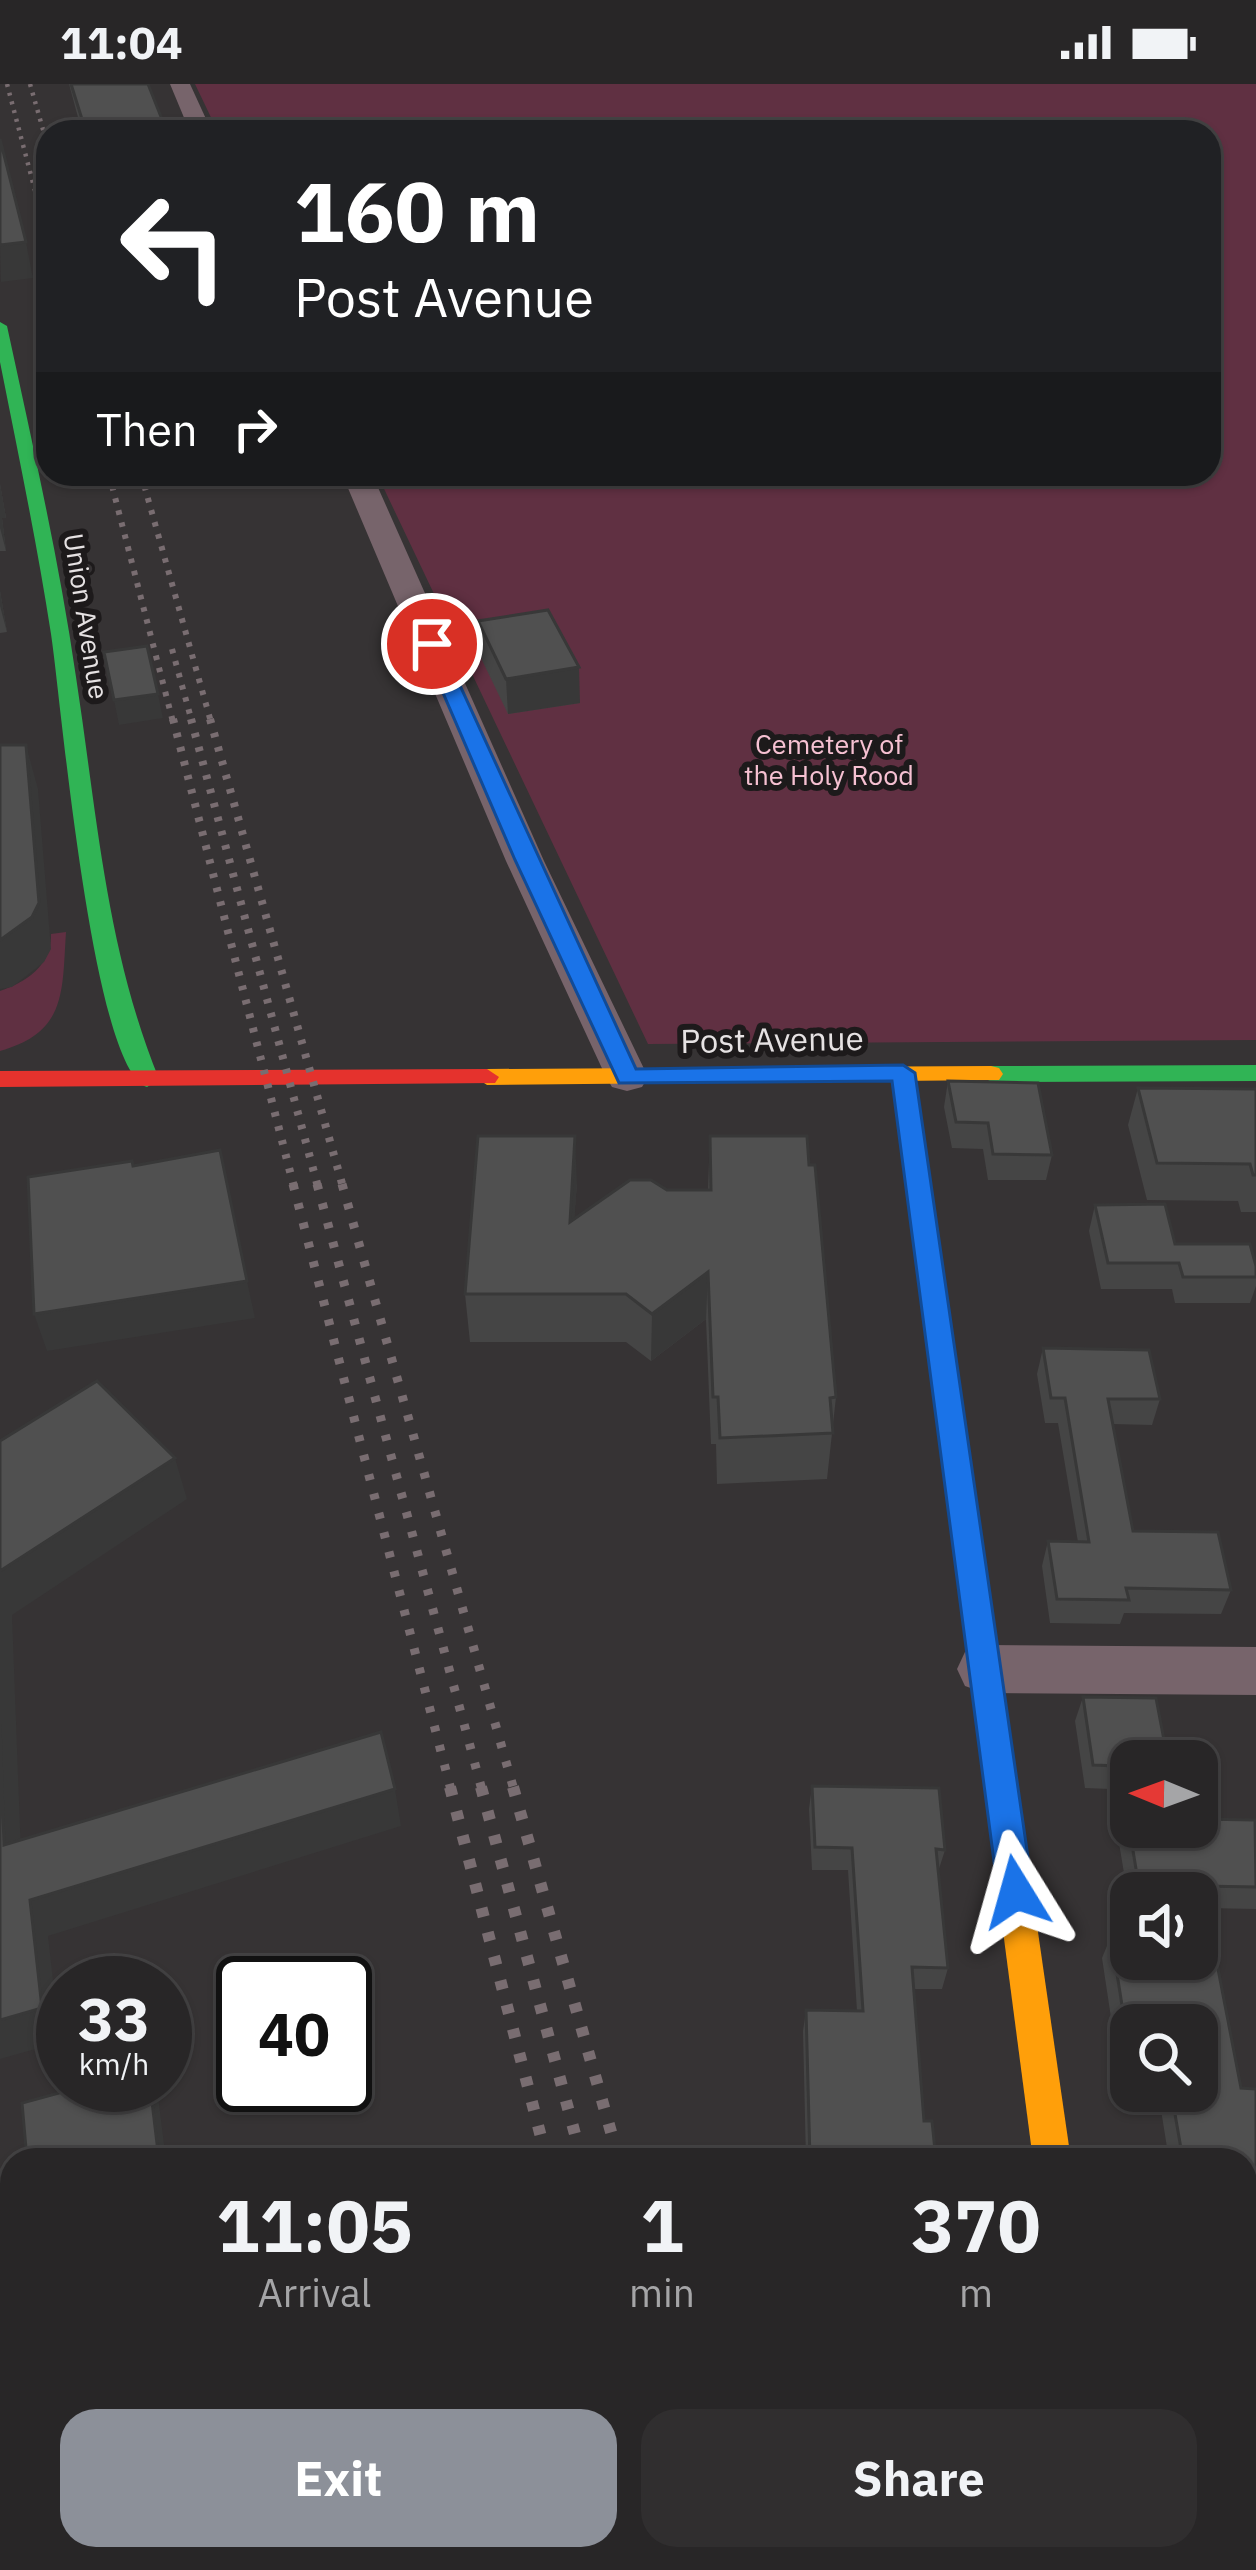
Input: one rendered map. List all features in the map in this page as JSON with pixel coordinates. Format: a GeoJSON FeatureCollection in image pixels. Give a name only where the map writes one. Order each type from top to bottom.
{"type":"FeatureCollection","features":[{"type":"Feature","properties":{"kind":"main road","name":"Union Avenue"},"geometry":{"type":"LineString","coordinates":[[0,326],[8,390],[53,582],[91,849],[95,919],[86,982]]}},
{"type":"Feature","properties":{"kind":"main road","name":"Union Avenue"},"geometry":{"type":"LineString","coordinates":[[95,919],[126,1033],[147,1078]]}},
{"type":"Feature","properties":{"kind":"main road"},"geometry":{"type":"LineString","coordinates":[[65,1079],[77,1046]]}},
{"type":"Feature","properties":{"kind":"main road"},"geometry":{"type":"LineString","coordinates":[[903,1073],[1050,2148]]}},
{"type":"Feature","properties":{"kind":"main road","name":"Post Avenue"},"geometry":{"type":"LineString","coordinates":[[0,1079],[1256,1073]]}},
{"type":"Feature","properties":{"kind":"street"},"geometry":{"type":"LineString","coordinates":[[180,84],[196,120]]}},
{"type":"Feature","properties":{"kind":"street"},"geometry":{"type":"LineString","coordinates":[[362,486],[627,1077]]}},
{"type":"Feature","properties":{"kind":"street"},"geometry":{"type":"LineString","coordinates":[[985,1669],[1256,1671]]}},
{"type":"Feature","properties":{"kind":"green space","name":"Cemetery of the Holy Rood"},"geometry":{"type":"Polygon","coordinates":[[[195,84],[1256,84],[1256,1040],[648,1044],[383,486],[1221,486],[1221,120],[212,120],[195,84]]]}},
{"type":"Feature","properties":{"kind":"green space"},"geometry":{"type":"Polygon","coordinates":[[[66,932],[57,1007],[38,1033],[0,1051],[0,991],[36,971],[47,955],[51,934],[66,932]]]}},
{"type":"Feature","properties":{"kind":"building"},"geometry":{"type":"Polygon","coordinates":[[[71,84],[148,84],[162,120],[82,120],[71,84]]]}},
{"type":"Feature","properties":{"kind":"building"},"geometry":{"type":"Polygon","coordinates":[[[0,139],[26,242],[0,245],[0,139]]]}},
{"type":"Feature","properties":{"kind":"building"},"geometry":{"type":"Polygon","coordinates":[[[548,610],[579,667],[506,679],[478,621],[548,610]]]}},
{"type":"Feature","properties":{"kind":"building"},"geometry":{"type":"Polygon","coordinates":[[[147,646],[158,694],[114,700],[104,652],[147,646]]]}},
{"type":"Feature","properties":{"kind":"building"},"geometry":{"type":"Polygon","coordinates":[[[0,745],[26,745],[39,903],[32,917],[0,940],[0,745]]]}},
{"type":"Feature","properties":{"kind":"building"},"geometry":{"type":"Polygon","coordinates":[[[948,1081],[1038,1083],[1052,1155],[993,1154],[988,1123],[956,1122],[948,1081]]]}},
{"type":"Feature","properties":{"kind":"building"},"geometry":{"type":"Polygon","coordinates":[[[1138,1088],[1256,1089],[1256,1175],[1250,1164],[1157,1163],[1138,1088]]]}},
{"type":"Feature","properties":{"kind":"building"},"geometry":{"type":"Polygon","coordinates":[[[478,1136],[575,1136],[570,1222],[630,1180],[651,1180],[667,1190],[711,1190],[710,1136],[807,1136],[809,1165],[815,1165],[836,1397],[830,1398],[833,1433],[720,1438],[718,1397],[713,1397],[708,1272],[652,1314],[626,1294],[465,1294],[478,1136]]]}},
{"type":"Feature","properties":{"kind":"building"},"geometry":{"type":"Polygon","coordinates":[[[220,1150],[247,1281],[34,1314],[28,1177],[132,1161],[133,1166],[220,1150]]]}},
{"type":"Feature","properties":{"kind":"building"},"geometry":{"type":"Polygon","coordinates":[[[1165,1204],[1175,1244],[1250,1244],[1256,1277],[1183,1277],[1179,1263],[1108,1263],[1095,1205],[1165,1204]]]}},
{"type":"Feature","properties":{"kind":"building"},"geometry":{"type":"Polygon","coordinates":[[[1043,1348],[1149,1350],[1160,1399],[1108,1399],[1133,1531],[1218,1532],[1231,1590],[1126,1588],[1129,1600],[1057,1599],[1048,1541],[1089,1542],[1065,1398],[1051,1398],[1043,1348]]]}},
{"type":"Feature","properties":{"kind":"building"},"geometry":{"type":"Polygon","coordinates":[[[97,1381],[175,1458],[0,1571],[0,1441],[97,1381]]]}},
{"type":"Feature","properties":{"kind":"building"},"geometry":{"type":"Polygon","coordinates":[[[1083,1697],[1156,1698],[1164,1740],[1110,1740],[1110,1766],[1093,1765],[1083,1697]]]}},
{"type":"Feature","properties":{"kind":"building"},"geometry":{"type":"Polygon","coordinates":[[[0,1723],[4,1845],[381,1732],[395,1789],[30,1900],[36,2010],[0,2020],[0,1723]]]}},
{"type":"Feature","properties":{"kind":"building"},"geometry":{"type":"Polygon","coordinates":[[[812,1786],[939,1788],[945,1850],[936,1849],[948,1968],[912,1967],[924,2121],[932,2121],[935,2148],[810,2148],[806,2010],[863,2011],[852,1848],[815,1847],[812,1786]]]}},
{"type":"Feature","properties":{"kind":"building"},"geometry":{"type":"Polygon","coordinates":[[[1218,1819],[1255,1820],[1256,1887],[1218,1886],[1218,1872],[1137,1872],[1133,1848],[1218,1848],[1218,1819]]]}},
{"type":"Feature","properties":{"kind":"building"},"geometry":{"type":"Polygon","coordinates":[[[1218,1969],[1241,2088],[1256,2089],[1256,2148],[1181,2148],[1175,2112],[1218,2112],[1218,2004],[1122,2004],[1118,1980],[1218,1980],[1218,1969]]]}},
{"type":"Feature","properties":{"kind":"building"},"geometry":{"type":"Polygon","coordinates":[[[36,2099],[36,2112],[153,2112],[158,2148],[26,2148],[22,2103],[36,2099]]]}},
{"type":"Feature","properties":{"kind":"railway"},"geometry":{"type":"LineString","coordinates":[[7,84],[36,194]]}},
{"type":"Feature","properties":{"kind":"railway"},"geometry":{"type":"LineString","coordinates":[[30,84],[40,120]]}},
{"type":"Feature","properties":{"kind":"railway"},"geometry":{"type":"LineString","coordinates":[[112,486],[173,722]]}},
{"type":"Feature","properties":{"kind":"railway"},"geometry":{"type":"LineString","coordinates":[[144,486],[211,722]]}},
{"type":"Feature","properties":{"kind":"railway"},"geometry":{"type":"LineString","coordinates":[[172,649],[192,722]]}},
{"type":"Feature","properties":{"kind":"railway"},"geometry":{"type":"LineString","coordinates":[[173,719],[294,1187]]}},
{"type":"Feature","properties":{"kind":"railway"},"geometry":{"type":"LineString","coordinates":[[191,719],[318,1187]]}},
{"type":"Feature","properties":{"kind":"railway"},"geometry":{"type":"LineString","coordinates":[[210,719],[343,1187]]}},
{"type":"Feature","properties":{"kind":"railway"},"geometry":{"type":"LineString","coordinates":[[293,1184],[451,1790]]}},
{"type":"Feature","properties":{"kind":"railway"},"geometry":{"type":"LineString","coordinates":[[317,1184],[482,1790]]}},
{"type":"Feature","properties":{"kind":"railway"},"geometry":{"type":"LineString","coordinates":[[342,1184],[514,1790]]}},
{"type":"Feature","properties":{"kind":"railway"},"geometry":{"type":"LineString","coordinates":[[450,1787],[544,2148]]}},
{"type":"Feature","properties":{"kind":"railway"},"geometry":{"type":"LineString","coordinates":[[481,1787],[579,2148]]}},
{"type":"Feature","properties":{"kind":"railway"},"geometry":{"type":"LineString","coordinates":[[513,1787],[616,2148]]}},
{"type":"Feature","properties":{"kind":"traffic: fast"},"geometry":{"type":"LineString","coordinates":[[0,326],[60,633],[101,932],[128,1031],[147,1079]]}},
{"type":"Feature","properties":{"kind":"traffic: fast"},"geometry":{"type":"LineString","coordinates":[[903,1073],[992,1725]]}},
{"type":"Feature","properties":{"kind":"traffic: fast"},"geometry":{"type":"LineString","coordinates":[[991,1074],[1256,1073]]}},
{"type":"Feature","properties":{"kind":"traffic: slow"},"geometry":{"type":"LineString","coordinates":[[487,1077],[991,1074]]}},
{"type":"Feature","properties":{"kind":"traffic: slow"},"geometry":{"type":"LineString","coordinates":[[992,1725],[1050,2148]]}},
{"type":"Feature","properties":{"kind":"traffic: jam"},"geometry":{"type":"LineString","coordinates":[[0,1079],[487,1077]]}},
{"type":"Feature","properties":{"kind":"route"},"geometry":{"type":"LineString","coordinates":[[432,644],[627,1077],[903,1073],[1016,1892]]}}]}
